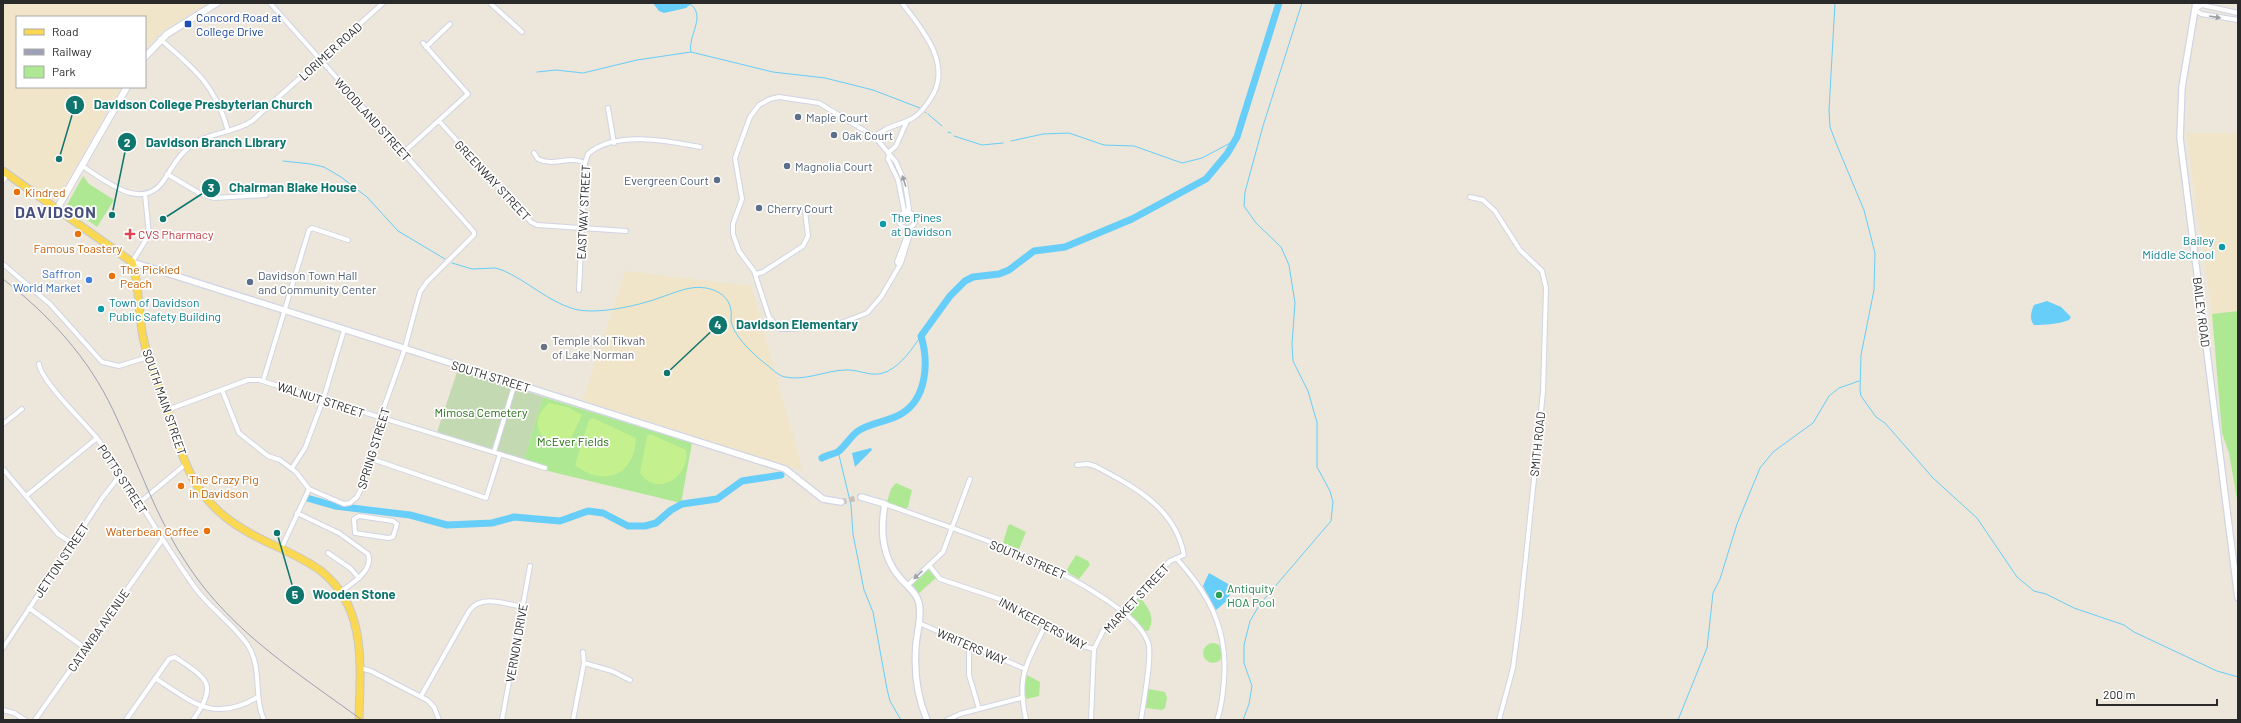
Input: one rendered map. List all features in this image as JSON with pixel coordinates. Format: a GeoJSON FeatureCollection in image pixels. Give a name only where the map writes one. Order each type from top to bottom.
{"type":"FeatureCollection","features":[{"type":"Feature","properties":{"kind":"main road"},"geometry":{"type":"LineString","coordinates":[[146,56],[160,39],[217,3]]}},
{"type":"Feature","properties":{"kind":"main road"},"geometry":{"type":"LineString","coordinates":[[57,209],[126,88]]}},
{"type":"Feature","properties":{"kind":"main road"},"geometry":{"type":"LineString","coordinates":[[5,172],[132,262]]}},
{"type":"Feature","properties":{"kind":"main road","name":"SOUTH MAIN STREET"},"geometry":{"type":"LineString","coordinates":[[132,262],[139,291],[142,333],[186,464],[197,486],[217,511],[236,526],[321,572],[340,592],[352,611],[357,627],[360,668],[359,720]]}},
{"type":"Feature","properties":{"kind":"street","name":"WOODLAND STREET"},"geometry":{"type":"LineString","coordinates":[[270,3],[404,152],[474,232],[474,235]]}},
{"type":"Feature","properties":{"kind":"street","name":"LORIMER ROAD"},"geometry":{"type":"LineString","coordinates":[[145,194],[155,189],[167,174],[176,159],[192,145],[205,137],[242,127],[252,121],[383,3]]}},
{"type":"Feature","properties":{"kind":"street"},"geometry":{"type":"LineString","coordinates":[[490,3],[522,32]]}},
{"type":"Feature","properties":{"kind":"street"},"geometry":{"type":"LineString","coordinates":[[875,137],[882,131],[907,120],[922,111],[933,95],[939,71],[936,54],[931,44],[902,3]]}},
{"type":"Feature","properties":{"kind":"street"},"geometry":{"type":"LineString","coordinates":[[2238,13],[2202,5],[2195,6],[2201,14],[2238,20]]}},
{"type":"Feature","properties":{"kind":"street","name":"BAILEY ROAD"},"geometry":{"type":"LineString","coordinates":[[2195,6],[2182,87],[2180,138],[2238,598]]}},
{"type":"Feature","properties":{"kind":"street"},"geometry":{"type":"LineString","coordinates":[[404,152],[468,94],[425,45],[450,24]]}},
{"type":"Feature","properties":{"kind":"street"},"geometry":{"type":"LineString","coordinates":[[160,39],[211,89],[219,103],[228,131]]}},
{"type":"Feature","properties":{"kind":"street"},"geometry":{"type":"LineString","coordinates":[[779,97],[815,102],[830,109],[875,137],[888,154],[888,159],[898,180],[904,210],[913,216],[915,221],[908,230],[897,262],[899,265],[881,297],[867,313],[841,323],[793,329],[780,329],[769,317],[756,274],[736,246],[733,230],[742,199],[735,166],[735,158],[746,127],[756,109],[765,102],[779,97]]}},
{"type":"Feature","properties":{"kind":"street"},"geometry":{"type":"LineString","coordinates":[[608,108],[614,143]]}},
{"type":"Feature","properties":{"kind":"street"},"geometry":{"type":"LineString","coordinates":[[888,154],[896,146],[907,120]]}},
{"type":"Feature","properties":{"kind":"street","name":"GREENWAY STREET"},"geometry":{"type":"LineString","coordinates":[[439,121],[531,222],[537,225],[626,230]]}},
{"type":"Feature","properties":{"kind":"street","name":"EASTWAY STREET"},"geometry":{"type":"LineString","coordinates":[[579,290],[585,163],[590,152],[614,143],[646,138],[700,147]]}},
{"type":"Feature","properties":{"kind":"street"},"geometry":{"type":"LineString","coordinates":[[534,153],[538,159],[547,162],[575,160],[585,163]]}},
{"type":"Feature","properties":{"kind":"street"},"geometry":{"type":"LineString","coordinates":[[82,166],[124,192],[131,194],[145,194],[149,235],[132,262]]}},
{"type":"Feature","properties":{"kind":"street"},"geometry":{"type":"LineString","coordinates":[[3,181],[5,172]]}},
{"type":"Feature","properties":{"kind":"street"},"geometry":{"type":"LineString","coordinates":[[167,174],[199,193],[214,198],[266,195]]}},
{"type":"Feature","properties":{"kind":"street","name":"SMITH ROAD"},"geometry":{"type":"LineString","coordinates":[[1470,197],[1483,200],[1495,211],[1520,250],[1542,272],[1546,288],[1543,392],[1520,614],[1513,668],[1499,720]]}},
{"type":"Feature","properties":{"kind":"street"},"geometry":{"type":"LineString","coordinates":[[756,274],[763,272],[803,246],[808,236],[805,211]]}},
{"type":"Feature","properties":{"kind":"street"},"geometry":{"type":"LineString","coordinates":[[907,212],[902,215],[899,222],[908,230]]}},
{"type":"Feature","properties":{"kind":"street"},"geometry":{"type":"LineString","coordinates":[[264,381],[309,230],[312,228],[348,240]]}},
{"type":"Feature","properties":{"kind":"street","name":"SPRING STREET"},"geometry":{"type":"LineString","coordinates":[[222,390],[239,433],[264,453],[280,460],[292,468],[309,489],[337,502],[344,504],[350,503],[361,489],[381,418],[404,348],[418,296],[423,287],[474,235]]}},
{"type":"Feature","properties":{"kind":"street","name":"SOUTH STREET"},"geometry":{"type":"LineString","coordinates":[[132,262],[785,469],[823,499],[841,502]]}},
{"type":"Feature","properties":{"kind":"street"},"geometry":{"type":"LineString","coordinates":[[3,264],[50,304],[102,362],[119,366],[149,357]]}},
{"type":"Feature","properties":{"kind":"street"},"geometry":{"type":"LineString","coordinates":[[292,468],[305,448],[323,400],[344,330]]}},
{"type":"Feature","properties":{"kind":"street","name":"POTTS STREET"},"geometry":{"type":"LineString","coordinates":[[38,364],[40,371],[97,438],[162,540],[204,599],[246,643],[254,656],[258,698],[264,720]]}},
{"type":"Feature","properties":{"kind":"street","name":"WALNUT STREET"},"geometry":{"type":"LineString","coordinates":[[167,410],[248,380],[264,381],[545,468]]}},
{"type":"Feature","properties":{"kind":"street"},"geometry":{"type":"LineString","coordinates":[[494,452],[515,383]]}},
{"type":"Feature","properties":{"kind":"street"},"geometry":{"type":"LineString","coordinates":[[3,424],[22,409]]}},
{"type":"Feature","properties":{"kind":"street"},"geometry":{"type":"LineString","coordinates":[[26,496],[97,438]]}},
{"type":"Feature","properties":{"kind":"street"},"geometry":{"type":"LineString","coordinates":[[369,458],[486,498],[500,454]]}},
{"type":"Feature","properties":{"kind":"street"},"geometry":{"type":"LineString","coordinates":[[139,502],[186,464]]}},
{"type":"Feature","properties":{"kind":"street","name":"MARKET STREET"},"geometry":{"type":"LineString","coordinates":[[1077,465],[1087,464],[1095,466],[1151,499],[1160,508],[1179,535],[1184,555],[1170,561],[1121,610],[1103,631],[1094,649],[1091,720]]}},
{"type":"Feature","properties":{"kind":"street"},"geometry":{"type":"LineString","coordinates":[[3,469],[58,534],[72,543]]}},
{"type":"Feature","properties":{"kind":"street","name":"JETTON STREET"},"geometry":{"type":"LineString","coordinates":[[3,648],[103,497],[121,474]]}},
{"type":"Feature","properties":{"kind":"street"},"geometry":{"type":"LineString","coordinates":[[907,586],[943,552],[970,479]]}},
{"type":"Feature","properties":{"kind":"street"},"geometry":{"type":"LineString","coordinates":[[281,549],[309,489]]}},
{"type":"Feature","properties":{"kind":"street","name":"SOUTH STREET"},"geometry":{"type":"LineString","coordinates":[[861,498],[866,497],[1021,553],[1055,569],[1121,610],[1141,631],[1148,643],[1150,655],[1141,720]]}},
{"type":"Feature","properties":{"kind":"street"},"geometry":{"type":"LineString","coordinates":[[885,504],[882,523],[883,541],[888,558],[900,578],[919,602],[919,623],[915,664],[922,709],[927,720]]}},
{"type":"Feature","properties":{"kind":"street"},"geometry":{"type":"LineString","coordinates":[[297,513],[350,540],[368,554],[370,558],[366,568],[359,578],[340,592]]}},
{"type":"Feature","properties":{"kind":"street"},"geometry":{"type":"LineString","coordinates":[[350,540],[355,533],[354,519],[359,516],[393,521],[397,524],[393,537],[388,538],[355,533]]}},
{"type":"Feature","properties":{"kind":"street","name":"CATAWBA AVENUE"},"geometry":{"type":"LineString","coordinates":[[35,720],[162,540]]}},
{"type":"Feature","properties":{"kind":"street"},"geometry":{"type":"LineString","coordinates":[[328,553],[346,565],[359,578]]}},
{"type":"Feature","properties":{"kind":"street"},"geometry":{"type":"LineString","coordinates":[[1176,558],[1200,586],[1213,610],[1223,640],[1225,662],[1224,689],[1217,720]]}},
{"type":"Feature","properties":{"kind":"street","name":"INN KEEPERS WAY"},"geometry":{"type":"LineString","coordinates":[[929,565],[940,579],[1003,600],[1083,646],[1094,649]]}},
{"type":"Feature","properties":{"kind":"street","name":"VERNON DRIVE"},"geometry":{"type":"LineString","coordinates":[[502,720],[530,566]]}},
{"type":"Feature","properties":{"kind":"street"},"geometry":{"type":"LineString","coordinates":[[421,696],[468,611],[474,605],[486,601],[523,607]]}},
{"type":"Feature","properties":{"kind":"street"},"geometry":{"type":"LineString","coordinates":[[29,608],[85,648]]}},
{"type":"Feature","properties":{"kind":"street","name":"WRITERS WAY"},"geometry":{"type":"LineString","coordinates":[[919,623],[1025,668]]}},
{"type":"Feature","properties":{"kind":"street"},"geometry":{"type":"LineString","coordinates":[[1026,720],[1021,698],[1021,682],[1025,668],[1046,624]]}},
{"type":"Feature","properties":{"kind":"street"},"geometry":{"type":"LineString","coordinates":[[969,644],[969,675],[979,709]]}},
{"type":"Feature","properties":{"kind":"street"},"geometry":{"type":"LineString","coordinates":[[573,720],[584,664],[583,652]]}},
{"type":"Feature","properties":{"kind":"street"},"geometry":{"type":"LineString","coordinates":[[126,720],[169,659],[175,657],[202,676],[207,684],[208,691],[202,708],[193,720]]}},
{"type":"Feature","properties":{"kind":"street"},"geometry":{"type":"LineString","coordinates":[[584,664],[608,669],[630,680]]}},
{"type":"Feature","properties":{"kind":"street"},"geometry":{"type":"LineString","coordinates":[[360,668],[371,671],[421,696],[432,704],[439,720]]}},
{"type":"Feature","properties":{"kind":"street"},"geometry":{"type":"LineString","coordinates":[[155,678],[202,708],[216,711],[231,711],[246,706],[258,698]]}},
{"type":"Feature","properties":{"kind":"street"},"geometry":{"type":"LineString","coordinates":[[947,720],[979,709],[1021,698]]}},
{"type":"Feature","properties":{"kind":"street"},"geometry":{"type":"LineString","coordinates":[[3,710],[14,713],[25,720]]}},
{"type":"Feature","properties":{"kind":"shaded area"},"geometry":{"type":"Polygon","coordinates":[[[3,3],[208,3],[164,30],[146,48],[146,16],[16,16],[16,88],[121,88],[55,202],[3,164],[3,3]]]}},
{"type":"Feature","properties":{"kind":"shaded area"},"geometry":{"type":"Polygon","coordinates":[[[2187,133],[2238,133],[2238,311],[2212,314],[2200,227],[2197,218],[2187,133]]]}},
{"type":"Feature","properties":{"kind":"shaded area"},"geometry":{"type":"Polygon","coordinates":[[[625,271],[751,286],[803,471],[583,400],[625,271]]]}},
{"type":"Feature","properties":{"kind":"green space"},"geometry":{"type":"Polygon","coordinates":[[[83,176],[89,184],[114,200],[97,227],[67,205],[83,176]]]}},
{"type":"Feature","properties":{"kind":"green space"},"geometry":{"type":"Polygon","coordinates":[[[2238,311],[2238,505],[2229,453],[2222,433],[2212,314],[2238,311]]]}},
{"type":"Feature","properties":{"kind":"green space","name":"Mimosa Cemetery"},"geometry":{"type":"Polygon","coordinates":[[[458,369],[543,397],[524,459],[437,432],[458,369]]]}},
{"type":"Feature","properties":{"kind":"green space","name":"McEver Fields"},"geometry":{"type":"Polygon","coordinates":[[[543,397],[692,443],[681,503],[548,471],[548,466],[524,459],[543,397]]]}},
{"type":"Feature","properties":{"kind":"green space"},"geometry":{"type":"Polygon","coordinates":[[[549,403],[570,408],[582,415],[568,445],[558,445],[550,442],[544,438],[540,432],[538,418],[542,410],[549,403]]]}},
{"type":"Feature","properties":{"kind":"green space"},"geometry":{"type":"Polygon","coordinates":[[[593,418],[636,438],[634,451],[630,461],[624,469],[616,474],[597,476],[586,472],[575,465],[589,420],[593,418]]]}},
{"type":"Feature","properties":{"kind":"green space"},"geometry":{"type":"Polygon","coordinates":[[[650,434],[686,450],[686,460],[678,476],[663,484],[655,484],[647,480],[640,473],[647,436],[650,434]]]}},
{"type":"Feature","properties":{"kind":"green space"},"geometry":{"type":"Polygon","coordinates":[[[896,483],[912,490],[908,507],[905,509],[887,502],[891,489],[896,483]]]}},
{"type":"Feature","properties":{"kind":"green space"},"geometry":{"type":"Polygon","coordinates":[[[1010,524],[1026,532],[1019,549],[1003,543],[1010,524]]]}},
{"type":"Feature","properties":{"kind":"green space"},"geometry":{"type":"Polygon","coordinates":[[[1076,555],[1088,561],[1090,565],[1079,579],[1066,571],[1076,555]]]}},
{"type":"Feature","properties":{"kind":"green space"},"geometry":{"type":"Polygon","coordinates":[[[929,569],[936,578],[918,594],[909,584],[929,569]]]}},
{"type":"Feature","properties":{"kind":"green space"},"geometry":{"type":"Polygon","coordinates":[[[1137,598],[1140,598],[1149,609],[1151,622],[1148,631],[1145,631],[1126,610],[1137,598]]]}},
{"type":"Feature","properties":{"kind":"green space"},"geometry":{"type":"Polygon","coordinates":[[[1213,643],[1220,646],[1223,653],[1220,660],[1213,663],[1206,660],[1203,653],[1206,646],[1213,643]]]}},
{"type":"Feature","properties":{"kind":"green space"},"geometry":{"type":"Polygon","coordinates":[[[1027,675],[1040,682],[1039,696],[1026,699],[1024,688],[1027,675]]]}},
{"type":"Feature","properties":{"kind":"green space"},"geometry":{"type":"Polygon","coordinates":[[[1149,689],[1165,692],[1167,698],[1165,708],[1162,710],[1145,708],[1147,691],[1149,689]]]}},
{"type":"Feature","properties":{"kind":"water"},"geometry":{"type":"Polygon","coordinates":[[[653,3],[691,4],[686,8],[664,13],[659,11],[653,3]]]}},
{"type":"Feature","properties":{"kind":"water"},"geometry":{"type":"Polygon","coordinates":[[[2047,301],[2061,307],[2071,317],[2069,320],[2057,323],[2034,325],[2031,320],[2031,315],[2034,305],[2047,301]]]}},
{"type":"Feature","properties":{"kind":"water"},"geometry":{"type":"Polygon","coordinates":[[[871,448],[872,450],[855,467],[852,453],[871,448]]]}},
{"type":"Feature","properties":{"kind":"water","name":"Antiquity HOA Pool"},"geometry":{"type":"Polygon","coordinates":[[[1209,573],[1230,585],[1231,589],[1225,602],[1216,610],[1203,586],[1209,573]]]}},
{"type":"Feature","properties":{"kind":"waterway"},"geometry":{"type":"LineString","coordinates":[[689,3],[697,14],[691,52]]}},
{"type":"Feature","properties":{"kind":"waterway"},"geometry":{"type":"LineString","coordinates":[[822,458],[839,451],[855,433],[863,428],[896,417],[910,407],[921,390],[924,379],[925,357],[921,336],[950,296],[965,281],[973,277],[999,274],[1009,270],[1034,251],[1065,247],[1132,219],[1206,179],[1227,154],[1237,137],[1279,3]]}},
{"type":"Feature","properties":{"kind":"waterway"},"geometry":{"type":"LineString","coordinates":[[1243,720],[1249,704],[1252,686],[1244,663],[1244,645],[1250,621],[1260,604],[1331,521],[1333,502],[1330,491],[1317,467],[1317,422],[1308,391],[1293,361],[1292,344],[1295,303],[1289,265],[1281,247],[1256,223],[1244,206],[1245,192],[1263,126],[1302,3]]}},
{"type":"Feature","properties":{"kind":"waterway"},"geometry":{"type":"LineString","coordinates":[[1835,3],[1829,110],[1830,127],[1864,210],[1875,253],[1874,290],[1861,355],[1861,396],[1876,417],[1885,423],[1933,478],[1977,518],[2017,577],[2034,591],[2046,594],[2074,608],[2124,625],[2134,632],[2217,671],[2238,677]]}},
{"type":"Feature","properties":{"kind":"waterway"},"geometry":{"type":"LineString","coordinates":[[537,72],[556,70],[583,73],[637,60],[691,52],[773,72],[825,78],[873,90],[920,108]]}},
{"type":"Feature","properties":{"kind":"waterway"},"geometry":{"type":"LineString","coordinates":[[928,114],[942,126]]}},
{"type":"Feature","properties":{"kind":"waterway"},"geometry":{"type":"LineString","coordinates":[[1011,141],[1043,134],[1069,133],[1104,145],[1134,146],[1182,163],[1202,158],[1234,141]]}},
{"type":"Feature","properties":{"kind":"waterway"},"geometry":{"type":"LineString","coordinates":[[954,136],[982,145],[1003,143]]}},
{"type":"Feature","properties":{"kind":"waterway"},"geometry":{"type":"LineString","coordinates":[[283,161],[324,167],[341,177],[367,197],[398,231],[445,259]]}},
{"type":"Feature","properties":{"kind":"waterway"},"geometry":{"type":"LineString","coordinates":[[452,263],[472,269],[495,268],[502,270],[555,301],[583,311],[628,307],[676,292],[700,287],[719,292],[730,305],[732,325],[738,336],[762,361],[778,374],[785,377],[800,378],[844,370],[872,374],[882,373],[893,368],[902,360],[921,336]]}},
{"type":"Feature","properties":{"kind":"waterway"},"geometry":{"type":"LineString","coordinates":[[1678,720],[1707,648],[1713,593],[1720,579],[1737,524],[1760,468],[1773,452],[1813,423],[1829,396],[1839,388],[1859,381]]}},
{"type":"Feature","properties":{"kind":"waterway"},"geometry":{"type":"LineString","coordinates":[[838,451],[851,505],[853,534],[864,590],[873,612],[887,689],[890,701],[901,720]]}},
{"type":"Feature","properties":{"kind":"waterway"},"geometry":{"type":"LineString","coordinates":[[307,498],[335,506],[410,515],[447,525],[492,523],[514,517],[560,521],[588,511],[603,513],[628,526],[645,526],[656,523],[671,510],[682,504],[717,499],[742,481],[781,475]]}},
{"type":"Feature","properties":{"kind":"tunnel"},"geometry":{"type":"LineString","coordinates":[[841,502],[861,497]]}},
{"type":"Feature","properties":{"kind":"railway"},"geometry":{"type":"LineString","coordinates":[[3,279],[51,322],[66,338],[92,372],[113,410],[167,530],[177,549],[206,591],[246,632],[268,651],[362,720]]}},
{"type":"Feature","properties":{"kind":"place","name":"Concord Road at College Drive"},"geometry":{"type":"Point","coordinates":[188,24]}},
{"type":"Feature","properties":{"kind":"place","name":"Maple Court"},"geometry":{"type":"Point","coordinates":[798,117]}},
{"type":"Feature","properties":{"kind":"place","name":"Oak Court"},"geometry":{"type":"Point","coordinates":[834,135]}},
{"type":"Feature","properties":{"kind":"place","name":"Davidson College Presbyterian Church"},"geometry":{"type":"Point","coordinates":[59,159]}},
{"type":"Feature","properties":{"kind":"place","name":"Magnolia Court"},"geometry":{"type":"Point","coordinates":[787,166]}},
{"type":"Feature","properties":{"kind":"place","name":"Evergreen Court"},"geometry":{"type":"Point","coordinates":[717,180]}},
{"type":"Feature","properties":{"kind":"place","name":"Kindred"},"geometry":{"type":"Point","coordinates":[17,192]}},
{"type":"Feature","properties":{"kind":"place","name":"Cherry Court"},"geometry":{"type":"Point","coordinates":[759,208]}},
{"type":"Feature","properties":{"kind":"place","name":"Davidson Branch Library"},"geometry":{"type":"Point","coordinates":[112,215]}},
{"type":"Feature","properties":{"kind":"place","name":"Chairman Blake House"},"geometry":{"type":"Point","coordinates":[163,219]}},
{"type":"Feature","properties":{"kind":"place","name":"The Pines at Davidson"},"geometry":{"type":"Point","coordinates":[883,224]}},
{"type":"Feature","properties":{"kind":"place","name":"Famous Toastery"},"geometry":{"type":"Point","coordinates":[78,234]}},
{"type":"Feature","properties":{"kind":"place","name":"CVS Pharmacy"},"geometry":{"type":"Point","coordinates":[130,234]}},
{"type":"Feature","properties":{"kind":"place","name":"Bailey Middle School"},"geometry":{"type":"Point","coordinates":[2222,247]}},
{"type":"Feature","properties":{"kind":"place","name":"The Pickled Peach"},"geometry":{"type":"Point","coordinates":[112,276]}},
{"type":"Feature","properties":{"kind":"place","name":"Saffron World Market"},"geometry":{"type":"Point","coordinates":[89,280]}},
{"type":"Feature","properties":{"kind":"place","name":"Davidson Town Hall and Community Center"},"geometry":{"type":"Point","coordinates":[250,282]}},
{"type":"Feature","properties":{"kind":"place","name":"Town of Davidson Public Safety Building"},"geometry":{"type":"Point","coordinates":[101,309]}},
{"type":"Feature","properties":{"kind":"place","name":"Temple Kol Tikvah of Lake Norman"},"geometry":{"type":"Point","coordinates":[544,347]}},
{"type":"Feature","properties":{"kind":"place","name":"Davidson Elementary"},"geometry":{"type":"Point","coordinates":[667,373]}},
{"type":"Feature","properties":{"kind":"place","name":"The Crazy Pig in Davidson"},"geometry":{"type":"Point","coordinates":[181,486]}},
{"type":"Feature","properties":{"kind":"place","name":"Waterbean Coffee"},"geometry":{"type":"Point","coordinates":[207,531]}},
{"type":"Feature","properties":{"kind":"place","name":"Wooden Stone"},"geometry":{"type":"Point","coordinates":[277,533]}},
{"type":"Feature","properties":{"kind":"place","name":"Antiquity HOA Pool"},"geometry":{"type":"Point","coordinates":[1219,595]}},
{"type":"Feature","properties":{"kind":"district","name":"DAVIDSON"},"geometry":{"type":"Point","coordinates":[56,211]}}]}
